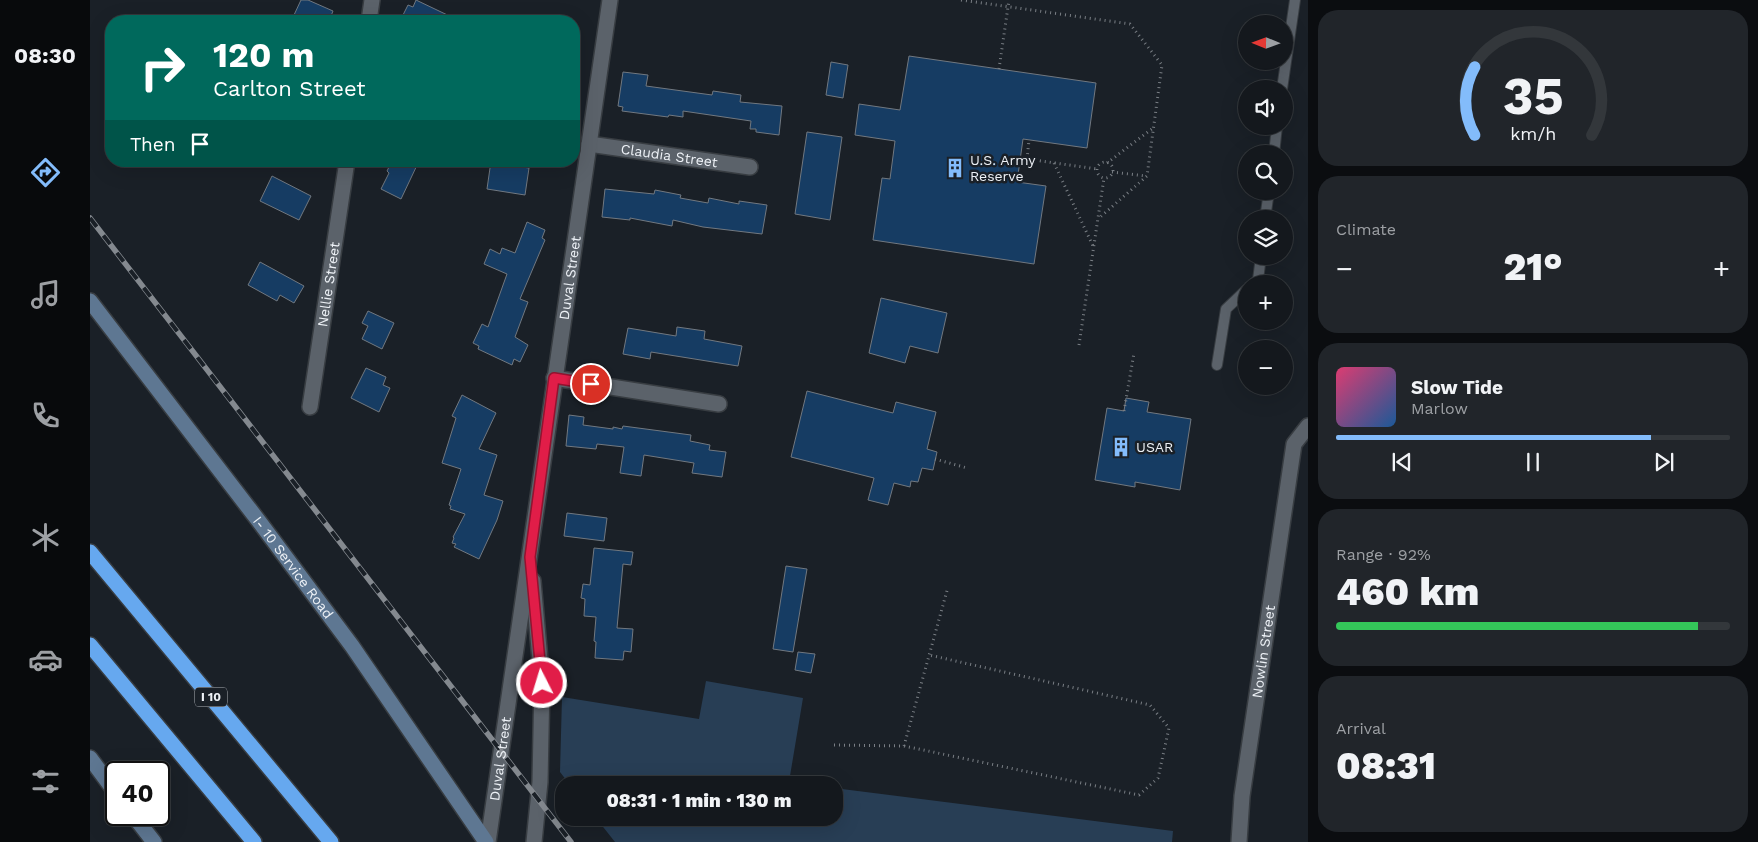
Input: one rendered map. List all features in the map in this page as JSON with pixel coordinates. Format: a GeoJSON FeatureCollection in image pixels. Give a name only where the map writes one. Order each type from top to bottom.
{"type":"FeatureCollection","features":[{"type":"Feature","properties":{"kind":"highway","name":"I 10"},"geometry":{"type":"LineString","coordinates":[[90,552],[331,842]]}},
{"type":"Feature","properties":{"kind":"highway"},"geometry":{"type":"LineString","coordinates":[[90,645],[254,842]]}},
{"type":"Feature","properties":{"kind":"main road","name":"I- 10 Service Road"},"geometry":{"type":"LineString","coordinates":[[90,301],[352,646],[487,842]]}},
{"type":"Feature","properties":{"kind":"main road"},"geometry":{"type":"LineString","coordinates":[[90,758],[105,778]]}},
{"type":"Feature","properties":{"kind":"main road"},"geometry":{"type":"LineString","coordinates":[[142,826],[154,842]]}},
{"type":"Feature","properties":{"kind":"street"},"geometry":{"type":"LineString","coordinates":[[369,15],[372,0]]}},
{"type":"Feature","properties":{"kind":"street","name":"Duval Street"},"geometry":{"type":"LineString","coordinates":[[487,842],[610,0]]}},
{"type":"Feature","properties":{"kind":"street","name":"Claudia Street"},"geometry":{"type":"LineString","coordinates":[[589,144],[750,167]]}},
{"type":"Feature","properties":{"kind":"street","name":"Nellie Street"},"geometry":{"type":"LineString","coordinates":[[310,407],[347,167]]}},
{"type":"Feature","properties":{"kind":"street"},"geometry":{"type":"LineString","coordinates":[[554,378],[719,404]]}},
{"type":"Feature","properties":{"kind":"street","name":"Nowlin Street"},"geometry":{"type":"LineString","coordinates":[[1239,842],[1242,796],[1294,444],[1308,426]]}},
{"type":"Feature","properties":{"kind":"street","name":"Duval Street"},"geometry":{"type":"LineString","coordinates":[[530,557],[542,683],[540,782],[534,842]]}},
{"type":"Feature","properties":{"kind":"lane"},"geometry":{"type":"LineString","coordinates":[[1283,80],[1295,0]]}},
{"type":"Feature","properties":{"kind":"lane"},"geometry":{"type":"LineString","coordinates":[[1217,365],[1226,309],[1238,298]]}},
{"type":"Feature","properties":{"kind":"path"},"geometry":{"type":"LineString","coordinates":[[961,0],[1130,24],[1162,65],[1147,176],[1098,219]]}},
{"type":"Feature","properties":{"kind":"path"},"geometry":{"type":"LineString","coordinates":[[999,69],[1009,0]]}},
{"type":"Feature","properties":{"kind":"path"},"geometry":{"type":"LineString","coordinates":[[1107,162],[1111,166],[1112,172],[1109,177],[1104,178],[1099,176],[1097,169],[1099,164],[1107,162],[1154,127]]}},
{"type":"Feature","properties":{"kind":"path"},"geometry":{"type":"LineString","coordinates":[[1027,159],[1030,140]]}},
{"type":"Feature","properties":{"kind":"path"},"geometry":{"type":"LineString","coordinates":[[1020,158],[1097,169]]}},
{"type":"Feature","properties":{"kind":"path"},"geometry":{"type":"LineString","coordinates":[[1054,163],[1094,246]]}},
{"type":"Feature","properties":{"kind":"path"},"geometry":{"type":"LineString","coordinates":[[1112,172],[1147,176]]}},
{"type":"Feature","properties":{"kind":"path"},"geometry":{"type":"LineString","coordinates":[[1079,345],[1104,178]]}},
{"type":"Feature","properties":{"kind":"path"},"geometry":{"type":"LineString","coordinates":[[1124,411],[1134,353]]}},
{"type":"Feature","properties":{"kind":"path"},"geometry":{"type":"LineString","coordinates":[[935,459],[967,468]]}},
{"type":"Feature","properties":{"kind":"path"},"geometry":{"type":"LineString","coordinates":[[904,746],[948,587]]}},
{"type":"Feature","properties":{"kind":"path"},"geometry":{"type":"LineString","coordinates":[[834,745],[904,746],[1139,795],[1158,778],[1168,728],[1150,705],[929,655]]}},
{"type":"Feature","properties":{"kind":"shaded area"},"geometry":{"type":"Polygon","coordinates":[[[706,681],[803,698],[790,776],[563,776],[560,772],[562,697],[699,719],[706,681]]]}},
{"type":"Feature","properties":{"kind":"shaded area"},"geometry":{"type":"Polygon","coordinates":[[[843,789],[1173,831],[1172,842],[615,842],[602,826],[843,826],[843,789]]]}},
{"type":"Feature","properties":{"kind":"building"},"geometry":{"type":"Polygon","coordinates":[[[301,0],[308,0],[333,11],[331,15],[294,15],[301,0]]]}},
{"type":"Feature","properties":{"kind":"building"},"geometry":{"type":"Polygon","coordinates":[[[416,0],[447,15],[403,15],[408,5],[413,7],[416,0]]]}},
{"type":"Feature","properties":{"kind":"building","name":"U.S. Army Reserve"},"geometry":{"type":"Polygon","coordinates":[[[909,56],[1096,83],[1087,148],[1023,139],[1017,182],[1046,186],[1034,264],[873,240],[882,178],[890,179],[895,141],[855,135],[859,104],[900,110],[909,56]]]}},
{"type":"Feature","properties":{"kind":"building"},"geometry":{"type":"Polygon","coordinates":[[[831,62],[848,65],[843,98],[826,95],[831,62]]]}},
{"type":"Feature","properties":{"kind":"building"},"geometry":{"type":"Polygon","coordinates":[[[623,72],[648,75],[646,86],[712,95],[713,91],[741,95],[740,102],[782,106],[779,135],[756,132],[756,129],[750,129],[751,121],[683,111],[683,117],[669,115],[668,117],[622,111],[623,107],[618,106],[623,72]]]}},
{"type":"Feature","properties":{"kind":"building"},"geometry":{"type":"Polygon","coordinates":[[[807,132],[842,137],[830,220],[795,214],[807,132]]]}},
{"type":"Feature","properties":{"kind":"building"},"geometry":{"type":"Polygon","coordinates":[[[389,167],[416,167],[401,199],[381,189],[389,173],[387,171],[389,167]]]}},
{"type":"Feature","properties":{"kind":"building"},"geometry":{"type":"Polygon","coordinates":[[[490,167],[529,168],[525,195],[487,189],[490,167]]]}},
{"type":"Feature","properties":{"kind":"building"},"geometry":{"type":"Polygon","coordinates":[[[272,176],[311,196],[299,220],[260,201],[272,176]]]}},
{"type":"Feature","properties":{"kind":"building"},"geometry":{"type":"Polygon","coordinates":[[[605,189],[654,194],[655,190],[681,195],[680,198],[708,203],[709,198],[739,204],[739,201],[767,205],[762,234],[703,227],[673,220],[672,226],[630,218],[630,220],[602,217],[605,189]]]}},
{"type":"Feature","properties":{"kind":"building"},"geometry":{"type":"Polygon","coordinates":[[[527,222],[545,230],[542,238],[545,240],[520,299],[528,302],[515,337],[528,345],[520,362],[514,359],[512,365],[478,349],[479,346],[473,343],[482,324],[488,327],[507,274],[484,264],[490,249],[500,254],[502,248],[515,253],[527,222]]]}},
{"type":"Feature","properties":{"kind":"building"},"geometry":{"type":"Polygon","coordinates":[[[260,262],[304,286],[294,303],[280,295],[277,301],[248,285],[260,262]]]}},
{"type":"Feature","properties":{"kind":"building"},"geometry":{"type":"Polygon","coordinates":[[[881,298],[947,313],[938,353],[910,346],[905,363],[869,353],[881,298]]]}},
{"type":"Feature","properties":{"kind":"building"},"geometry":{"type":"Polygon","coordinates":[[[368,311],[394,323],[382,349],[362,339],[368,326],[362,323],[368,311]]]}},
{"type":"Feature","properties":{"kind":"building"},"geometry":{"type":"Polygon","coordinates":[[[677,327],[705,331],[704,339],[742,346],[738,366],[651,352],[650,359],[623,354],[628,328],[676,336],[677,327]]]}},
{"type":"Feature","properties":{"kind":"building"},"geometry":{"type":"Polygon","coordinates":[[[366,368],[386,377],[383,385],[390,388],[379,412],[351,398],[366,368]]]}},
{"type":"Feature","properties":{"kind":"building"},"geometry":{"type":"Polygon","coordinates":[[[807,391],[893,413],[896,402],[936,412],[927,449],[937,452],[933,470],[922,468],[918,482],[911,481],[910,487],[894,483],[888,505],[868,500],[874,478],[791,457],[807,391]]]}},
{"type":"Feature","properties":{"kind":"building"},"geometry":{"type":"Polygon","coordinates":[[[462,395],[496,413],[479,449],[497,455],[484,495],[503,501],[497,520],[479,559],[454,547],[456,544],[452,543],[453,537],[465,514],[450,509],[451,506],[449,505],[461,469],[442,463],[456,418],[452,416],[462,395]]]}},
{"type":"Feature","properties":{"kind":"building"},"geometry":{"type":"Polygon","coordinates":[[[1126,398],[1149,402],[1147,412],[1191,419],[1180,490],[1135,482],[1135,487],[1095,480],[1107,408],[1124,411],[1126,398]]]}},
{"type":"Feature","properties":{"kind":"building"},"geometry":{"type":"Polygon","coordinates":[[[569,415],[584,417],[583,425],[613,429],[613,427],[622,429],[623,426],[691,435],[690,441],[710,445],[709,450],[726,452],[722,477],[692,473],[694,463],[644,455],[641,476],[620,473],[624,447],[597,444],[596,449],[566,446],[569,415]]]}},
{"type":"Feature","properties":{"kind":"building"},"geometry":{"type":"Polygon","coordinates":[[[567,513],[607,518],[604,541],[564,536],[567,513]]]}},
{"type":"Feature","properties":{"kind":"building"},"geometry":{"type":"Polygon","coordinates":[[[594,548],[633,552],[631,565],[623,564],[617,628],[633,629],[631,652],[624,651],[623,660],[595,658],[596,617],[584,616],[585,599],[581,598],[583,584],[590,585],[594,548]]]}},
{"type":"Feature","properties":{"kind":"building"},"geometry":{"type":"Polygon","coordinates":[[[786,566],[807,569],[793,652],[773,649],[786,566]]]}},
{"type":"Feature","properties":{"kind":"building"},"geometry":{"type":"Polygon","coordinates":[[[798,652],[815,654],[811,673],[795,670],[798,652]]]}},
{"type":"Feature","properties":{"kind":"railway"},"geometry":{"type":"LineString","coordinates":[[90,218],[571,842]]}},
{"type":"Feature","properties":{"kind":"place","name":"U.S. Army Reserve"},"geometry":{"type":"Point","coordinates":[955,168]}},
{"type":"Feature","properties":{"kind":"place","name":"USAR"},"geometry":{"type":"Point","coordinates":[1121,447]}},
{"type":"Feature","properties":{"kind":"route"},"geometry":{"type":"LineString","coordinates":[[542,683],[530,557],[554,378],[591,384]]}}]}
